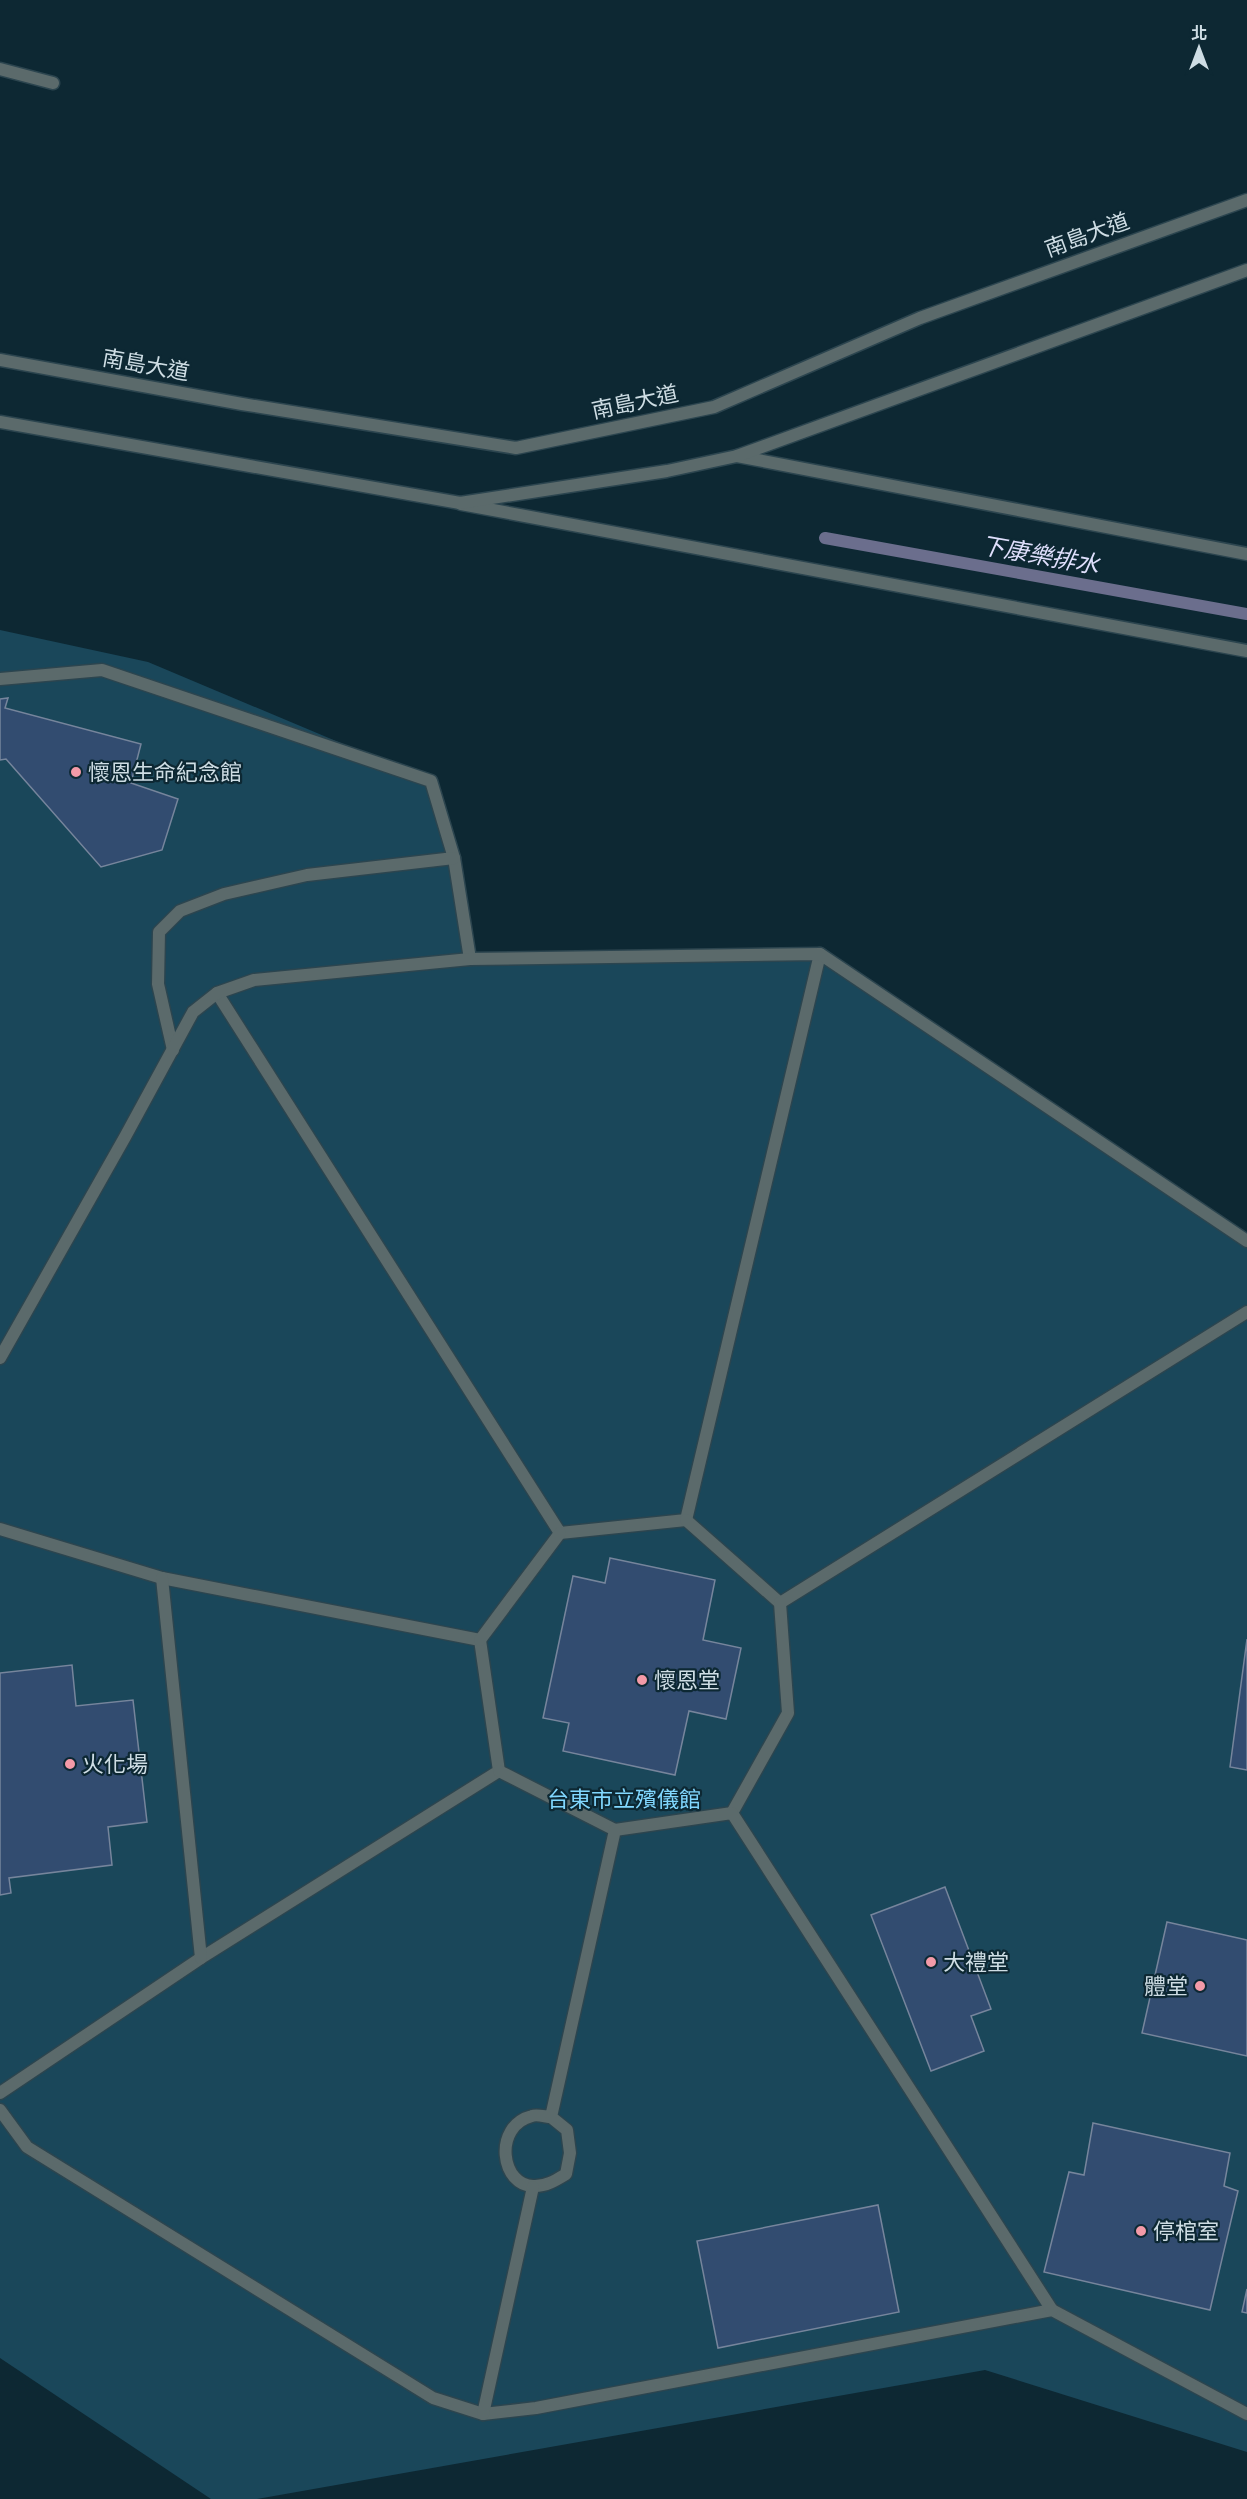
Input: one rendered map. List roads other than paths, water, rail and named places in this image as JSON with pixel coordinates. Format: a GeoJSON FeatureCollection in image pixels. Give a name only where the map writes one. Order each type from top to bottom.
{"type":"FeatureCollection","features":[{"type":"Feature","properties":{"kind":"street"},"geometry":{"type":"LineString","coordinates":[[0,69],[53,83]]}},
{"type":"Feature","properties":{"kind":"street","name":"南島大道"},"geometry":{"type":"LineString","coordinates":[[0,360],[242,404],[516,448],[714,407],[920,318],[1247,200]]}},
{"type":"Feature","properties":{"kind":"street"},"geometry":{"type":"LineString","coordinates":[[460,503],[667,471],[737,456],[1247,270]]}},
{"type":"Feature","properties":{"kind":"street"},"geometry":{"type":"LineString","coordinates":[[0,422],[460,503],[1247,651]]}},
{"type":"Feature","properties":{"kind":"street"},"geometry":{"type":"LineString","coordinates":[[737,456],[1247,554]]}},
{"type":"Feature","properties":{"kind":"street"},"geometry":{"type":"LineString","coordinates":[[0,679],[102,669],[431,781],[454,858],[470,959]]}},
{"type":"Feature","properties":{"kind":"street"},"geometry":{"type":"LineString","coordinates":[[173,1050],[158,984],[159,932],[180,911],[224,894],[307,875],[454,858]]}},
{"type":"Feature","properties":{"kind":"street"},"geometry":{"type":"LineString","coordinates":[[686,1520],[820,954]]}},
{"type":"Feature","properties":{"kind":"street"},"geometry":{"type":"LineString","coordinates":[[0,1358],[193,1012],[217,993],[254,980],[470,959],[820,954],[1247,1241]]}},
{"type":"Feature","properties":{"kind":"street"},"geometry":{"type":"LineString","coordinates":[[217,993],[560,1533]]}},
{"type":"Feature","properties":{"kind":"street"},"geometry":{"type":"LineString","coordinates":[[780,1603],[1247,1312]]}},
{"type":"Feature","properties":{"kind":"street"},"geometry":{"type":"LineString","coordinates":[[499,1771],[480,1640],[560,1533],[686,1520],[780,1603],[788,1713],[732,1813]]}},
{"type":"Feature","properties":{"kind":"street"},"geometry":{"type":"LineString","coordinates":[[0,1529],[162,1578],[480,1640]]}},
{"type":"Feature","properties":{"kind":"street"},"geometry":{"type":"LineString","coordinates":[[162,1578],[201,1958]]}},
{"type":"Feature","properties":{"kind":"street"},"geometry":{"type":"LineString","coordinates":[[499,1771],[615,1830],[732,1813]]}},
{"type":"Feature","properties":{"kind":"street"},"geometry":{"type":"LineString","coordinates":[[0,2093],[201,1958],[499,1771]]}},
{"type":"Feature","properties":{"kind":"street"},"geometry":{"type":"LineString","coordinates":[[732,1813],[1052,2310],[1247,2414]]}},
{"type":"Feature","properties":{"kind":"street"},"geometry":{"type":"LineString","coordinates":[[551,2117],[615,1830]]}},
{"type":"Feature","properties":{"kind":"street"},"geometry":{"type":"LineString","coordinates":[[0,2110],[27,2148],[434,2398],[483,2414],[536,2408],[1052,2310]]}},
{"type":"Feature","properties":{"kind":"street"},"geometry":{"type":"LineString","coordinates":[[533,2115],[551,2117],[567,2130],[570,2153],[566,2174],[549,2184],[533,2187],[517,2180],[506,2161],[505,2141],[514,2126],[533,2115]]}},
{"type":"Feature","properties":{"kind":"street"},"geometry":{"type":"LineString","coordinates":[[483,2414],[533,2187]]}},
{"type":"Feature","properties":{"kind":"waterway","name":"下康樂排水"},"geometry":{"type":"LineString","coordinates":[[825,538],[1247,614]]}},
{"type":"Feature","properties":{"kind":"place","name":"懷恩生命紀念館"},"geometry":{"type":"Point","coordinates":[76,772]}},
{"type":"Feature","properties":{"kind":"place","name":"懷恩堂"},"geometry":{"type":"Point","coordinates":[642,1680]}},
{"type":"Feature","properties":{"kind":"place","name":"火化場"},"geometry":{"type":"Point","coordinates":[70,1764]}},
{"type":"Feature","properties":{"kind":"place","name":"大禮堂"},"geometry":{"type":"Point","coordinates":[931,1962]}},
{"type":"Feature","properties":{"kind":"place","name":"體堂"},"geometry":{"type":"Point","coordinates":[1200,1986]}},
{"type":"Feature","properties":{"kind":"place","name":"停棺室"},"geometry":{"type":"Point","coordinates":[1141,2231]}},
{"type":"Feature","properties":{"kind":"park label","name":"台東市立殯儀館"},"geometry":{"type":"Point","coordinates":[624,1799]}}]}
